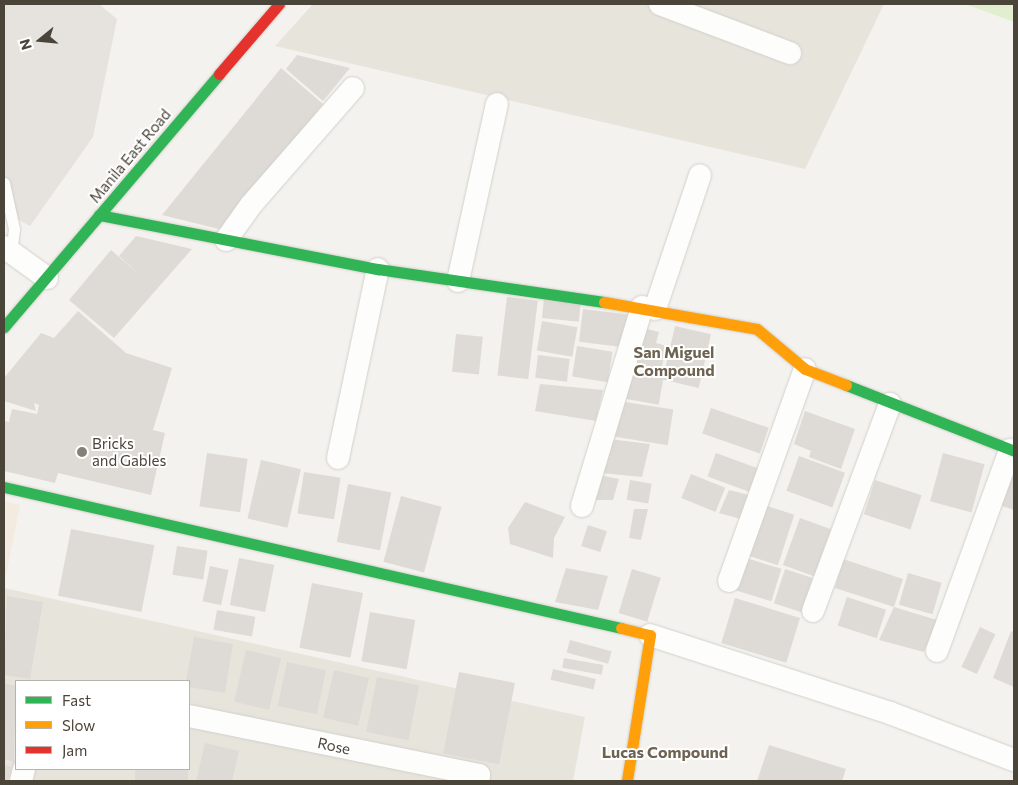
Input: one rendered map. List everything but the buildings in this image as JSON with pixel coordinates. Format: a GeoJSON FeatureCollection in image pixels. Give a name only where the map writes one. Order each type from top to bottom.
{"type":"FeatureCollection","features":[{"type":"Feature","properties":{"kind":"street","name":"Manila East Road"},"geometry":{"type":"LineString","coordinates":[[4,327],[279,4]]}},
{"type":"Feature","properties":{"kind":"street"},"geometry":{"type":"LineString","coordinates":[[660,4],[790,53]]}},
{"type":"Feature","properties":{"kind":"street"},"geometry":{"type":"LineString","coordinates":[[226,240],[251,205],[353,88]]}},
{"type":"Feature","properties":{"kind":"street"},"geometry":{"type":"LineString","coordinates":[[458,281],[497,104]]}},
{"type":"Feature","properties":{"kind":"street"},"geometry":{"type":"LineString","coordinates":[[582,506],[649,308],[700,176]]}},
{"type":"Feature","properties":{"kind":"street"},"geometry":{"type":"LineString","coordinates":[[99,216],[378,269],[649,308],[757,329],[805,369],[1012,451],[937,651]]}},
{"type":"Feature","properties":{"kind":"street"},"geometry":{"type":"LineString","coordinates":[[7,250],[47,278]]}},
{"type":"Feature","properties":{"kind":"street"},"geometry":{"type":"LineString","coordinates":[[338,458],[378,269]]}},
{"type":"Feature","properties":{"kind":"street"},"geometry":{"type":"LineString","coordinates":[[729,581],[805,369]]}},
{"type":"Feature","properties":{"kind":"street"},"geometry":{"type":"LineString","coordinates":[[813,611],[890,404]]}},
{"type":"Feature","properties":{"kind":"street"},"geometry":{"type":"LineString","coordinates":[[4,488],[650,635],[890,713],[1014,760]]}},
{"type":"Feature","properties":{"kind":"street"},"geometry":{"type":"LineString","coordinates":[[627,781],[650,635]]}},
{"type":"Feature","properties":{"kind":"street","name":"Rose"},"geometry":{"type":"LineString","coordinates":[[190,716],[479,778]]}},
{"type":"Feature","properties":{"kind":"lane"},"geometry":{"type":"LineString","coordinates":[[4,183],[14,229],[7,250]]}},
{"type":"Feature","properties":{"kind":"shaded area"},"geometry":{"type":"Polygon","coordinates":[[[4,4],[99,4],[117,19],[93,137],[30,226],[4,212],[4,4]]]}},
{"type":"Feature","properties":{"kind":"shaded area"},"geometry":{"type":"Polygon","coordinates":[[[313,4],[884,4],[805,169],[275,46],[313,4]]]}},
{"type":"Feature","properties":{"kind":"shaded area"},"geometry":{"type":"Polygon","coordinates":[[[4,501],[20,505],[4,586],[4,501]]]}},
{"type":"Feature","properties":{"kind":"shaded area"},"geometry":{"type":"Polygon","coordinates":[[[4,588],[585,717],[573,781],[4,781],[4,588]]]}},
{"type":"Feature","properties":{"kind":"green space"},"geometry":{"type":"Polygon","coordinates":[[[965,4],[1014,4],[1014,22],[965,4]]]}},
{"type":"Feature","properties":{"kind":"traffic: fast"},"geometry":{"type":"LineString","coordinates":[[4,327],[219,74]]}},
{"type":"Feature","properties":{"kind":"traffic: fast"},"geometry":{"type":"LineString","coordinates":[[99,215],[378,269],[604,302]]}},
{"type":"Feature","properties":{"kind":"traffic: fast"},"geometry":{"type":"LineString","coordinates":[[846,385],[1014,451]]}},
{"type":"Feature","properties":{"kind":"traffic: fast"},"geometry":{"type":"LineString","coordinates":[[4,487],[621,628]]}},
{"type":"Feature","properties":{"kind":"traffic: slow"},"geometry":{"type":"LineString","coordinates":[[604,302],[757,329],[805,369],[846,385]]}},
{"type":"Feature","properties":{"kind":"traffic: slow"},"geometry":{"type":"LineString","coordinates":[[621,628],[650,635],[627,781]]}},
{"type":"Feature","properties":{"kind":"traffic: jam"},"geometry":{"type":"LineString","coordinates":[[219,74],[279,4]]}},
{"type":"Feature","properties":{"kind":"place","name":"Bricks and Gables"},"geometry":{"type":"Point","coordinates":[82,452]}},
{"type":"Feature","properties":{"kind":"district","name":"San Miguel Compound"},"geometry":{"type":"Point","coordinates":[674,361]}},
{"type":"Feature","properties":{"kind":"district","name":"Lucas Compound"},"geometry":{"type":"Point","coordinates":[665,752]}}]}
